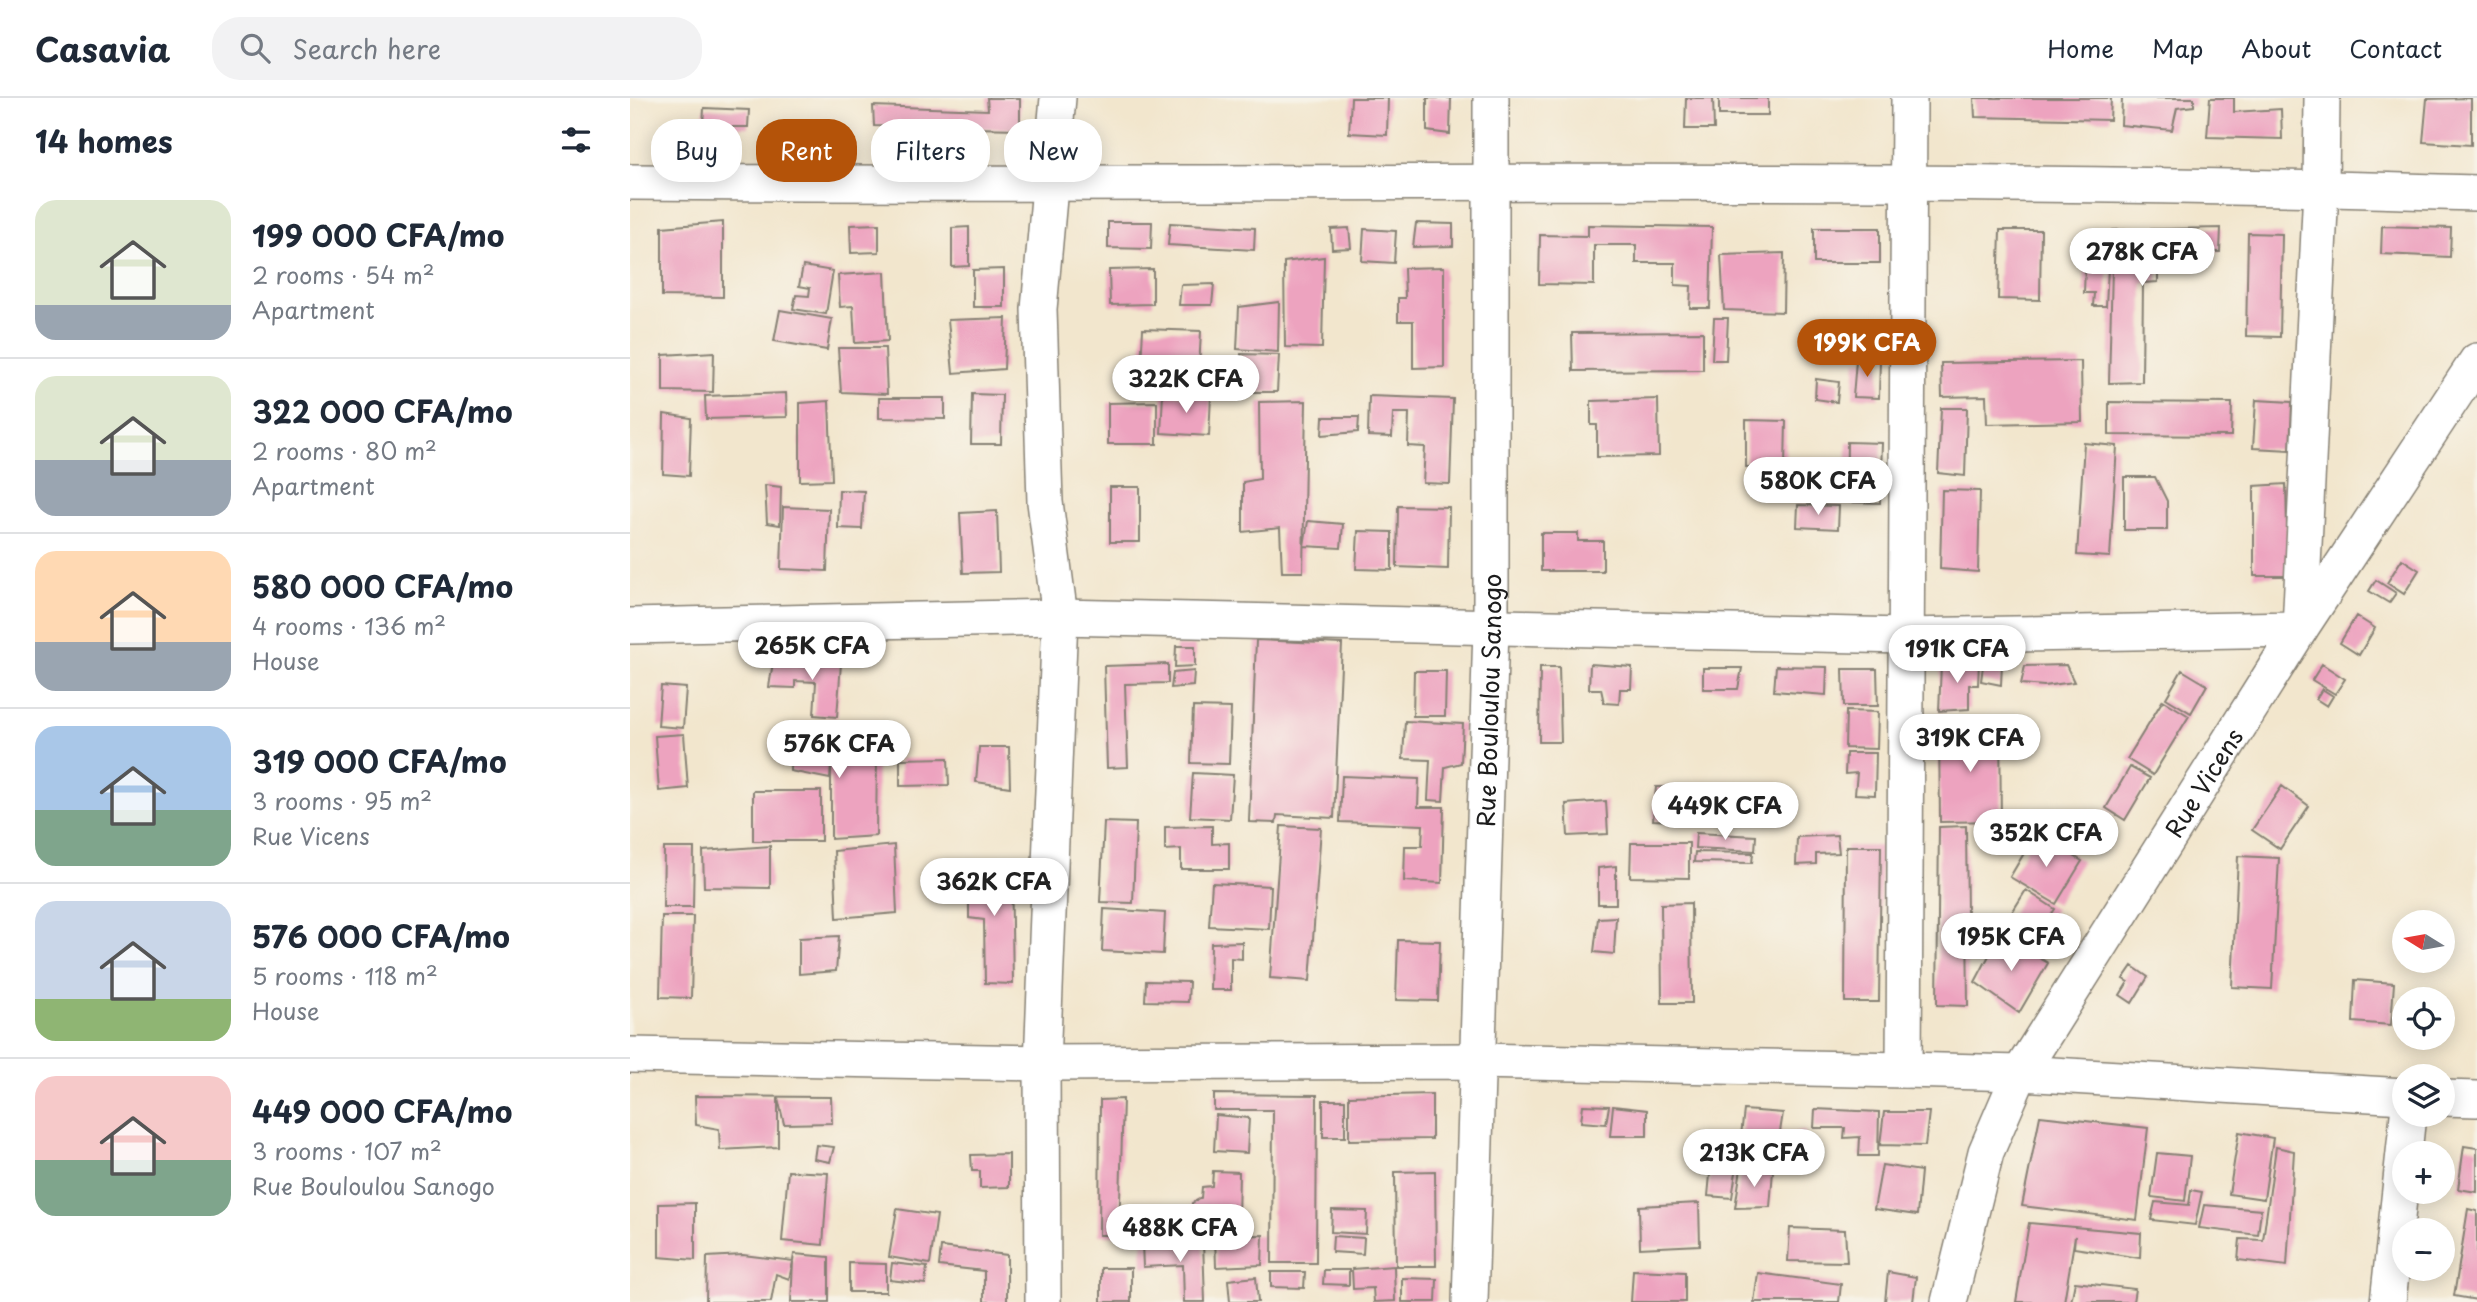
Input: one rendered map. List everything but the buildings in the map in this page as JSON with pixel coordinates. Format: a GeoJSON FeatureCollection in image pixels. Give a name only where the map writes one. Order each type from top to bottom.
{"type":"FeatureCollection","features":[{"type":"Feature","properties":{"kind":"street"},"geometry":{"type":"LineString","coordinates":[[1043,1302],[1042,1063],[1060,617],[1045,502],[1039,394],[1039,309],[1058,98]]}},
{"type":"Feature","properties":{"kind":"street","name":"Rue Bouloulou Sanogo"},"geometry":{"type":"LineString","coordinates":[[1470,1302],[1491,628],[1491,98]]}},
{"type":"Feature","properties":{"kind":"street"},"geometry":{"type":"LineString","coordinates":[[1904,1070],[1909,98]]}},
{"type":"Feature","properties":{"kind":"street"},"geometry":{"type":"LineString","coordinates":[[630,626],[1060,617],[1905,636],[2300,629],[2321,188],[2322,98]]}},
{"type":"Feature","properties":{"kind":"street"},"geometry":{"type":"LineString","coordinates":[[630,182],[1051,186],[1908,184],[2321,188],[2477,193]]}},
{"type":"Feature","properties":{"kind":"street","name":"Rue Vicens"},"geometry":{"type":"LineString","coordinates":[[1949,1302],[1986,1152],[2020,1073],[2300,629],[2477,361]]}},
{"type":"Feature","properties":{"kind":"street"},"geometry":{"type":"LineString","coordinates":[[630,1055],[1042,1063],[1476,1061],[1904,1070],[2020,1073],[2392,1095]]}},
{"type":"Feature","properties":{"kind":"street"},"geometry":{"type":"LineString","coordinates":[[2455,1098],[2477,1099]]}},
{"type":"Feature","properties":{"kind":"street"},"geometry":{"type":"LineString","coordinates":[[2388,1302],[2407,1127]]}}]}
